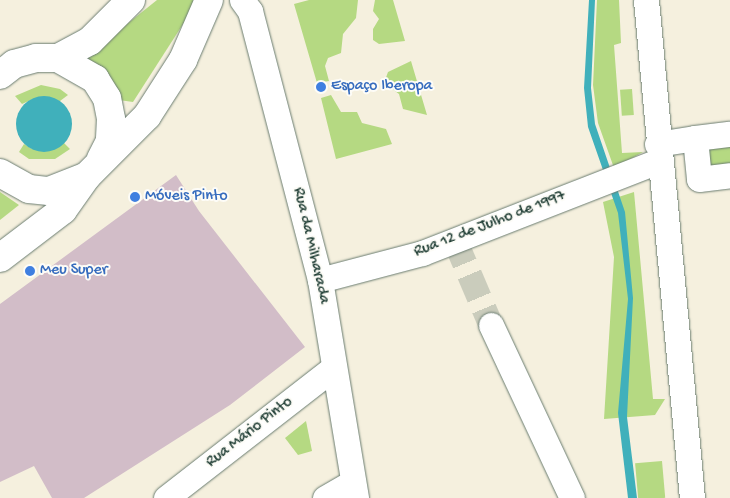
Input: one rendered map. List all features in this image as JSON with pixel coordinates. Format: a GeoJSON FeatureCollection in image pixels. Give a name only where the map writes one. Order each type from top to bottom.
{"type":"FeatureCollection","features":[{"type":"Feature","properties":{"kind":"main road"},"geometry":{"type":"LineString","coordinates":[[0,75],[36,58],[58,58],[90,41],[131,0]]}},
{"type":"Feature","properties":{"kind":"main road"},"geometry":{"type":"LineString","coordinates":[[0,173],[29,189],[49,191],[94,168],[146,116],[183,60],[209,0]]}},
{"type":"Feature","properties":{"kind":"main road"},"geometry":{"type":"LineString","coordinates":[[0,258],[63,210],[94,168],[110,141],[107,98],[95,79],[58,58]]}},
{"type":"Feature","properties":{"kind":"street","name":"Rua da Milharada"},"geometry":{"type":"LineString","coordinates":[[242,0],[250,11],[320,280],[354,490]]}},
{"type":"Feature","properties":{"kind":"street"},"geometry":{"type":"LineString","coordinates":[[646,0],[657,152],[692,498]]}},
{"type":"Feature","properties":{"kind":"street","name":"Rua 12 de Julho de 1997"},"geometry":{"type":"LineString","coordinates":[[320,280],[422,252],[657,152],[695,138],[730,134]]}},
{"type":"Feature","properties":{"kind":"street"},"geometry":{"type":"LineString","coordinates":[[695,138],[700,179],[730,175]]}},
{"type":"Feature","properties":{"kind":"street"},"geometry":{"type":"LineString","coordinates":[[491,325],[572,498]]}},
{"type":"Feature","properties":{"kind":"street","name":"Rua Mário Pinto"},"geometry":{"type":"LineString","coordinates":[[166,498],[333,368]]}},
{"type":"Feature","properties":{"kind":"street"},"geometry":{"type":"LineString","coordinates":[[325,498],[354,490]]}},
{"type":"Feature","properties":{"kind":"shaded area"},"geometry":{"type":"Polygon","coordinates":[[[176,175],[199,211],[305,347],[230,405],[84,498],[52,498],[34,466],[0,482],[0,304],[176,175]]]}},
{"type":"Feature","properties":{"kind":"green space"},"geometry":{"type":"Polygon","coordinates":[[[157,0],[193,0],[194,7],[133,102],[112,99],[82,60],[157,0]]]}},
{"type":"Feature","properties":{"kind":"green space"},"geometry":{"type":"Polygon","coordinates":[[[309,0],[358,0],[356,18],[343,34],[341,53],[328,58],[325,66],[329,81],[317,83],[294,4],[309,0]]]}},
{"type":"Feature","properties":{"kind":"green space"},"geometry":{"type":"Polygon","coordinates":[[[375,0],[393,0],[405,41],[379,44],[373,40],[373,29],[379,19],[373,11],[375,0]]]}},
{"type":"Feature","properties":{"kind":"green space"},"geometry":{"type":"Polygon","coordinates":[[[597,0],[619,0],[621,43],[614,45],[622,153],[643,152],[614,168],[598,123],[593,85],[597,0]]]}},
{"type":"Feature","properties":{"kind":"green space"},"geometry":{"type":"Polygon","coordinates":[[[411,61],[427,115],[403,109],[399,94],[384,83],[388,72],[411,61]]]}},
{"type":"Feature","properties":{"kind":"green space"},"geometry":{"type":"Polygon","coordinates":[[[41,85],[60,89],[68,95],[60,101],[33,99],[22,104],[15,96],[41,85]]]}},
{"type":"Feature","properties":{"kind":"green space"},"geometry":{"type":"Polygon","coordinates":[[[632,89],[634,115],[622,116],[620,90],[632,89]]]}},
{"type":"Feature","properties":{"kind":"green space"},"geometry":{"type":"Polygon","coordinates":[[[331,95],[341,112],[357,112],[362,123],[386,129],[392,144],[336,159],[321,98],[331,95]]]}},
{"type":"Feature","properties":{"kind":"green space"},"geometry":{"type":"Polygon","coordinates":[[[730,134],[730,175],[699,179],[695,138],[730,134]]]}},
{"type":"Feature","properties":{"kind":"green space"},"geometry":{"type":"Polygon","coordinates":[[[64,143],[70,149],[55,159],[29,159],[19,152],[24,144],[32,149],[57,148],[64,143]]]}},
{"type":"Feature","properties":{"kind":"green space"},"geometry":{"type":"Polygon","coordinates":[[[0,192],[19,205],[0,220],[0,192]]]}},
{"type":"Feature","properties":{"kind":"green space"},"geometry":{"type":"Polygon","coordinates":[[[634,192],[653,399],[665,399],[655,415],[604,419],[614,257],[603,202],[634,192]]]}},
{"type":"Feature","properties":{"kind":"green space"},"geometry":{"type":"Polygon","coordinates":[[[306,421],[312,451],[298,455],[285,438],[306,421]]]}},
{"type":"Feature","properties":{"kind":"green space"},"geometry":{"type":"Polygon","coordinates":[[[662,461],[665,498],[638,498],[635,463],[662,461]]]}},
{"type":"Feature","properties":{"kind":"water"},"geometry":{"type":"Polygon","coordinates":[[[589,0],[595,0],[591,88],[595,124],[625,212],[633,298],[627,417],[637,498],[628,498],[618,413],[628,299],[618,213],[588,127],[584,88],[589,0]]]}},
{"type":"Feature","properties":{"kind":"water"},"geometry":{"type":"Polygon","coordinates":[[[44,96],[59,101],[67,109],[72,124],[67,139],[59,147],[44,152],[29,147],[21,139],[16,124],[21,109],[29,101],[44,96]]]}},
{"type":"Feature","properties":{"kind":"tunnel"},"geometry":{"type":"LineString","coordinates":[[455,240],[491,325]]}},
{"type":"Feature","properties":{"kind":"place","name":"Espaço Iberopa"},"geometry":{"type":"Point","coordinates":[321,87]}},
{"type":"Feature","properties":{"kind":"place","name":"Móveis Pinto"},"geometry":{"type":"Point","coordinates":[135,197]}},
{"type":"Feature","properties":{"kind":"place","name":"Meu Super"},"geometry":{"type":"Point","coordinates":[30,271]}}]}
